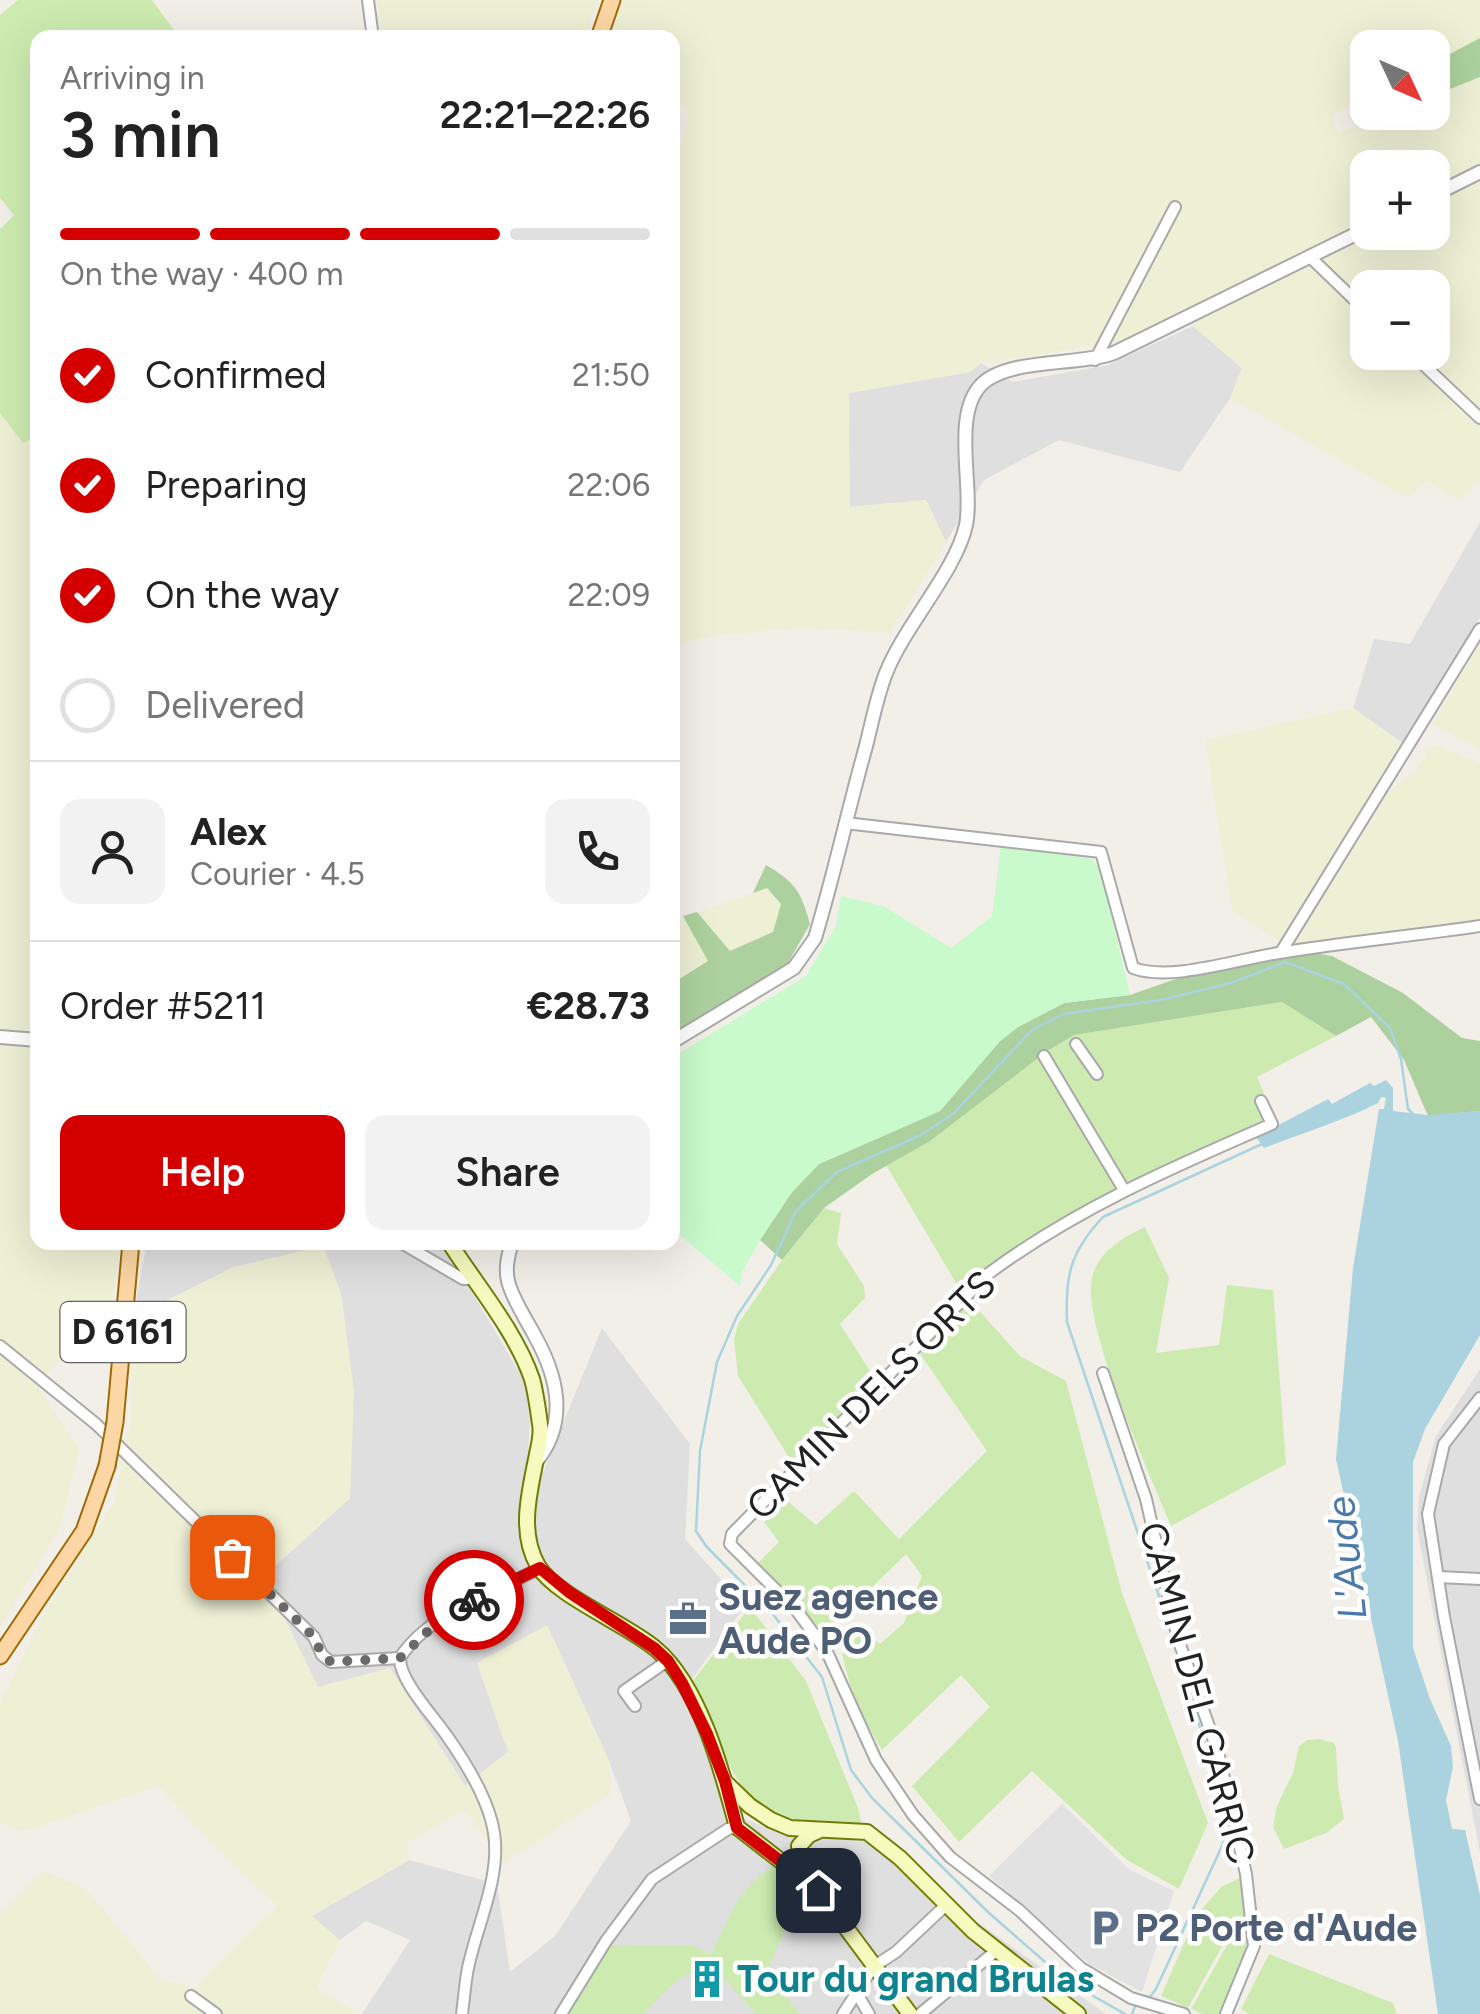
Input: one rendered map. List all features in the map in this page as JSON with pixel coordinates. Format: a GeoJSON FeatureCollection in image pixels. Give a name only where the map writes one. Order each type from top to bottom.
{"type":"FeatureCollection","features":[{"type":"Feature","properties":{"kind":"main road"},"geometry":{"type":"LineString","coordinates":[[602,30],[612,0]]}},
{"type":"Feature","properties":{"kind":"main road","name":"D 6161"},"geometry":{"type":"LineString","coordinates":[[0,1656],[84,1531],[107,1466],[115,1422],[130,1250]]}},
{"type":"Feature","properties":{"kind":"main road"},"geometry":{"type":"LineString","coordinates":[[454,1250],[518,1350],[532,1380],[541,1430],[526,1518],[529,1544],[540,1568],[668,1661],[701,1720],[725,1781],[737,1828],[818,1890],[910,2014]]}},
{"type":"Feature","properties":{"kind":"main road"},"geometry":{"type":"LineString","coordinates":[[725,1781],[771,1820],[790,1828],[867,1832],[997,1950],[1078,2014]]}},
{"type":"Feature","properties":{"kind":"main road"},"geometry":{"type":"LineString","coordinates":[[737,1828],[742,1814],[738,1794]]}},
{"type":"Feature","properties":{"kind":"main road"},"geometry":{"type":"LineString","coordinates":[[737,1828],[748,1818],[771,1820]]}},
{"type":"Feature","properties":{"kind":"main road"},"geometry":{"type":"LineString","coordinates":[[800,1875],[798,1846],[819,1831]]}},
{"type":"Feature","properties":{"kind":"street"},"geometry":{"type":"LineString","coordinates":[[368,0],[372,30]]}},
{"type":"Feature","properties":{"kind":"street"},"geometry":{"type":"LineString","coordinates":[[1450,187],[1480,172]]}},
{"type":"Feature","properties":{"kind":"street"},"geometry":{"type":"LineString","coordinates":[[1095,360],[1175,208]]}},
{"type":"Feature","properties":{"kind":"street"},"geometry":{"type":"LineString","coordinates":[[680,1037],[794,968],[814,938],[884,678],[955,553],[966,525],[966,440],[975,393],[984,382],[1003,372],[1095,360],[1350,237]]}},
{"type":"Feature","properties":{"kind":"street"},"geometry":{"type":"LineString","coordinates":[[1309,256],[1350,296]]}},
{"type":"Feature","properties":{"kind":"street"},"geometry":{"type":"LineString","coordinates":[[1429,370],[1480,418]]}},
{"type":"Feature","properties":{"kind":"street"},"geometry":{"type":"LineString","coordinates":[[1281,952],[1480,629]]}},
{"type":"Feature","properties":{"kind":"street"},"geometry":{"type":"LineString","coordinates":[[845,823],[1101,852],[1133,968],[1146,973],[1480,926]]}},
{"type":"Feature","properties":{"kind":"street"},"geometry":{"type":"LineString","coordinates":[[0,1037],[30,1039]]}},
{"type":"Feature","properties":{"kind":"street"},"geometry":{"type":"LineString","coordinates":[[1076,1044],[1097,1074]]}},
{"type":"Feature","properties":{"kind":"street"},"geometry":{"type":"LineString","coordinates":[[1044,1056],[1124,1190]]}},
{"type":"Feature","properties":{"kind":"street","name":"CAMIN DELS ORTS"},"geometry":{"type":"LineString","coordinates":[[1182,2014],[1131,1998],[1081,1968],[1019,1910],[950,1857],[914,1815],[876,1760],[817,1638],[797,1610],[730,1544],[732,1534],[988,1274],[1124,1190],[1272,1124],[1261,1101]]}},
{"type":"Feature","properties":{"kind":"street"},"geometry":{"type":"LineString","coordinates":[[414,1250],[463,1279],[473,1280]]}},
{"type":"Feature","properties":{"kind":"street"},"geometry":{"type":"LineString","coordinates":[[510,1250],[508,1282],[539,1343],[556,1400],[558,1427],[549,1447],[536,1462]]}},
{"type":"Feature","properties":{"kind":"street"},"geometry":{"type":"LineString","coordinates":[[0,1346],[96,1424],[314,1637],[322,1655],[331,1662],[400,1658],[450,1615],[540,1568]]}},
{"type":"Feature","properties":{"kind":"street","name":"CAMIN DEL GARRIC"},"geometry":{"type":"LineString","coordinates":[[1102,1372],[1146,1499],[1178,1639],[1218,1752],[1246,1874],[1254,1946],[1226,2014]]}},
{"type":"Feature","properties":{"kind":"street"},"geometry":{"type":"LineString","coordinates":[[1480,1398],[1475,1411],[1444,1444],[1428,1514],[1480,1799]]}},
{"type":"Feature","properties":{"kind":"street"},"geometry":{"type":"LineString","coordinates":[[1438,1577],[1480,1580]]}},
{"type":"Feature","properties":{"kind":"street"},"geometry":{"type":"LineString","coordinates":[[400,1658],[406,1678],[450,1740],[478,1790],[494,1836],[493,1865],[468,1969],[462,2014]]}},
{"type":"Feature","properties":{"kind":"street"},"geometry":{"type":"LineString","coordinates":[[635,1706],[624,1691],[668,1661]]}},
{"type":"Feature","properties":{"kind":"street"},"geometry":{"type":"LineString","coordinates":[[562,2014],[606,1941],[652,1879],[728,1829],[737,1828]]}},
{"type":"Feature","properties":{"kind":"street"},"geometry":{"type":"LineString","coordinates":[[844,2014],[873,1967],[896,1952],[946,1905]]}},
{"type":"Feature","properties":{"kind":"street"},"geometry":{"type":"LineString","coordinates":[[920,2014],[997,1950]]}},
{"type":"Feature","properties":{"kind":"street"},"geometry":{"type":"LineString","coordinates":[[856,1992],[869,2014]]}},
{"type":"Feature","properties":{"kind":"street"},"geometry":{"type":"LineString","coordinates":[[191,1996],[216,2014]]}},
{"type":"Feature","properties":{"kind":"shaded area"},"geometry":{"type":"Polygon","coordinates":[[[1193,326],[1243,369],[1230,398],[1180,472],[1059,440],[984,480],[946,542],[926,500],[849,507],[848,393],[970,372],[981,363],[1013,382],[1108,365],[1193,326]]]}},
{"type":"Feature","properties":{"kind":"shaded area"},"geometry":{"type":"Polygon","coordinates":[[[1480,522],[1480,618],[1404,744],[1353,708],[1374,639],[1410,644],[1480,522]]]}},
{"type":"Feature","properties":{"kind":"shaded area"},"geometry":{"type":"Polygon","coordinates":[[[146,1250],[447,1250],[525,1382],[530,1420],[524,1519],[602,1328],[690,1444],[685,1539],[745,1606],[682,1693],[743,1818],[777,1832],[866,1842],[1106,2014],[362,2014],[410,1940],[366,1921],[340,1940],[311,1916],[409,1860],[497,1884],[510,1972],[555,1936],[631,1821],[609,1761],[547,1625],[508,1752],[465,1786],[390,1668],[318,1688],[264,1576],[350,1498],[234,1267],[133,1317],[146,1250]]]}},
{"type":"Feature","properties":{"kind":"shaded area"},"geometry":{"type":"Polygon","coordinates":[[[1480,1369],[1480,1852],[1417,1529],[1419,1497],[1436,1436],[1480,1369]]]}},
{"type":"Feature","properties":{"kind":"shaded area","name":"P2 Porte d'Aude"},"geometry":{"type":"Polygon","coordinates":[[[1062,1804],[1130,1870],[1174,1891],[1142,1992],[1089,1964],[989,1876],[1062,1804]]]}},
{"type":"Feature","properties":{"kind":"green space"},"geometry":{"type":"Polygon","coordinates":[[[18,0],[152,0],[174,30],[30,30],[30,439],[23,443],[0,413],[0,229],[14,215],[0,198],[0,15],[18,0]]]}},
{"type":"Feature","properties":{"kind":"green space"},"geometry":{"type":"Polygon","coordinates":[[[377,0],[598,0],[587,30],[382,30],[377,0]]]}},
{"type":"Feature","properties":{"kind":"green space"},"geometry":{"type":"Polygon","coordinates":[[[623,0],[1480,0],[1480,38],[1450,54],[1450,30],[1350,30],[1350,105],[1332,115],[1338,133],[1350,128],[1450,130],[1450,89],[1480,77],[1480,478],[1459,500],[1426,481],[1408,498],[1230,398],[1242,368],[1182,317],[1120,342],[981,363],[970,372],[849,393],[850,507],[926,500],[946,542],[890,633],[799,628],[714,636],[680,643],[680,146],[689,114],[680,103],[680,30],[613,30],[623,0]]]}},
{"type":"Feature","properties":{"kind":"green space"},"geometry":{"type":"Polygon","coordinates":[[[1480,38],[1480,77],[1450,89],[1450,54],[1480,38]]]}},
{"type":"Feature","properties":{"kind":"green space"},"geometry":{"type":"Polygon","coordinates":[[[0,413],[23,442],[30,439],[30,1250],[120,1250],[108,1322],[35,1383],[80,1451],[59,1530],[0,1627],[0,413]]]}},
{"type":"Feature","properties":{"kind":"green space"},"geometry":{"type":"Polygon","coordinates":[[[1480,642],[1480,750],[1433,724],[1480,642]]]}},
{"type":"Feature","properties":{"kind":"green space"},"geometry":{"type":"Polygon","coordinates":[[[1352,708],[1404,744],[1279,941],[1232,910],[1205,740],[1352,708]]]}},
{"type":"Feature","properties":{"kind":"green space"},"geometry":{"type":"Polygon","coordinates":[[[1433,744],[1480,763],[1480,923],[1292,949],[1392,787],[1412,775],[1433,744]]]}},
{"type":"Feature","properties":{"kind":"green space"},"geometry":{"type":"Polygon","coordinates":[[[1001,845],[1092,859],[1101,871],[1130,995],[1064,1003],[1018,1027],[1000,1041],[940,1111],[819,1164],[792,1192],[760,1240],[742,1272],[740,1286],[680,1235],[680,1053],[806,976],[836,926],[841,896],[883,906],[951,948],[992,916],[1001,845]]]}},
{"type":"Feature","properties":{"kind":"green space"},"geometry":{"type":"Polygon","coordinates":[[[766,865],[796,888],[810,924],[788,963],[726,1010],[680,1038],[680,979],[708,961],[683,916],[697,912],[730,951],[773,932],[781,904],[767,888],[753,893],[766,865]]]}},
{"type":"Feature","properties":{"kind":"green space"},"geometry":{"type":"Polygon","coordinates":[[[767,888],[781,905],[773,932],[708,961],[680,979],[680,919],[767,888]]]}},
{"type":"Feature","properties":{"kind":"green space"},"geometry":{"type":"Polygon","coordinates":[[[1292,949],[1332,956],[1403,993],[1462,1038],[1480,1041],[1480,1111],[1428,1116],[1404,1060],[1371,1017],[1336,1036],[1282,1002],[1074,1035],[930,1141],[872,1174],[824,1208],[782,1260],[760,1240],[792,1192],[819,1164],[940,1111],[1000,1041],[1018,1027],[1064,1003],[1130,995],[1230,960],[1292,949]]]}},
{"type":"Feature","properties":{"kind":"green space"},"geometry":{"type":"Polygon","coordinates":[[[1282,1002],[1336,1036],[1257,1077],[1276,1120],[1125,1185],[963,1293],[1020,1356],[1066,1381],[1122,1593],[1208,1823],[1179,1889],[1127,1860],[1032,1771],[959,1842],[912,1786],[990,1707],[961,1675],[882,1750],[855,1704],[842,1654],[863,1630],[880,1644],[904,1623],[922,1576],[906,1554],[825,1633],[755,1566],[779,1542],[764,1522],[785,1499],[816,1525],[854,1491],[899,1539],[987,1451],[914,1345],[962,1293],[886,1165],[1074,1035],[1282,1002]]]}},
{"type":"Feature","properties":{"kind":"green space"},"geometry":{"type":"Polygon","coordinates":[[[824,1208],[841,1213],[837,1244],[864,1286],[865,1298],[840,1324],[877,1382],[795,1467],[738,1376],[734,1339],[738,1324],[824,1208]]]}},
{"type":"Feature","properties":{"kind":"green space"},"geometry":{"type":"Polygon","coordinates":[[[1145,1227],[1169,1278],[1156,1353],[1219,1345],[1227,1285],[1273,1290],[1286,1464],[1171,1526],[1120,1401],[1091,1300],[1092,1278],[1100,1260],[1120,1241],[1145,1227]]]}},
{"type":"Feature","properties":{"kind":"green space"},"geometry":{"type":"Polygon","coordinates":[[[306,1250],[325,1250],[341,1293],[354,1391],[350,1498],[264,1576],[318,1687],[390,1668],[465,1786],[508,1752],[477,1663],[547,1625],[609,1761],[611,1793],[504,1863],[464,1809],[407,1843],[409,1860],[312,1916],[340,1940],[316,1988],[359,2014],[0,2014],[0,1914],[44,1871],[86,1889],[160,1979],[195,1988],[278,1906],[223,1855],[159,1786],[23,1832],[0,1822],[0,1702],[45,1613],[114,1503],[131,1417],[133,1317],[234,1267],[306,1250]]]}},
{"type":"Feature","properties":{"kind":"green space"},"geometry":{"type":"Polygon","coordinates":[[[750,1607],[806,1681],[861,1823],[818,1823],[786,1817],[763,1807],[732,1771],[692,1682],[750,1607]]]}},
{"type":"Feature","properties":{"kind":"green space"},"geometry":{"type":"Polygon","coordinates":[[[1307,1740],[1334,1743],[1336,1748],[1344,1819],[1326,1833],[1284,1849],[1273,1827],[1277,1806],[1293,1773],[1299,1746],[1307,1740]]]}},
{"type":"Feature","properties":{"kind":"green space"},"geometry":{"type":"Polygon","coordinates":[[[775,1865],[805,1886],[766,1973],[800,2014],[756,2014],[709,1962],[675,1982],[643,2014],[568,2014],[609,1946],[691,1945],[712,1954],[744,1893],[775,1865]]]}},
{"type":"Feature","properties":{"kind":"green space"},"geometry":{"type":"Polygon","coordinates":[[[1242,1877],[1247,1919],[1231,1930],[1188,2008],[1161,1996],[1196,1916],[1221,1887],[1242,1877]]]}},
{"type":"Feature","properties":{"kind":"green space"},"geometry":{"type":"Polygon","coordinates":[[[1248,1926],[1249,1945],[1220,2014],[1191,2009],[1230,1940],[1248,1926]]]}},
{"type":"Feature","properties":{"kind":"green space"},"geometry":{"type":"Polygon","coordinates":[[[1269,1954],[1393,2003],[1397,2014],[1249,2014],[1241,2009],[1269,1954]]]}},
{"type":"Feature","properties":{"kind":"water"},"geometry":{"type":"Polygon","coordinates":[[[1386,1080],[1393,1088],[1393,1111],[1428,1115],[1480,1111],[1480,1335],[1425,1429],[1413,1462],[1413,1648],[1451,1746],[1453,1767],[1446,1800],[1452,1829],[1465,1830],[1480,1895],[1480,2014],[1438,2014],[1398,1741],[1336,1459],[1353,1268],[1379,1109],[1384,1109],[1386,1098],[1264,1148],[1256,1137],[1328,1099],[1332,1104],[1370,1083],[1374,1086],[1386,1080]]]}},
{"type":"Feature","properties":{"kind":"waterway"},"geometry":{"type":"LineString","coordinates":[[1125,2014],[1067,1981],[989,1913],[872,1798],[851,1770],[822,1677],[772,1613],[696,1531],[700,1451],[717,1362],[737,1316],[771,1265],[796,1211],[837,1172],[921,1135],[953,1114],[1032,1030],[1064,1014],[1161,1000],[1231,983],[1285,962],[1344,984],[1390,1028],[1401,1059],[1408,1109],[1414,1115]]}},
{"type":"Feature","properties":{"kind":"waterway"},"geometry":{"type":"LineString","coordinates":[[1172,1635],[1067,1322],[1069,1278],[1083,1242],[1103,1217],[1262,1144]]}},
{"type":"Feature","properties":{"kind":"waterway"},"geometry":{"type":"LineString","coordinates":[[1138,1996],[1150,1997],[1156,1989],[1229,1823],[1176,1648]]}},
{"type":"Feature","properties":{"kind":"waterway"},"geometry":{"type":"LineString","coordinates":[[1132,2014],[1136,2004]]}},
{"type":"Feature","properties":{"kind":"way so far"},"geometry":{"type":"LineString","coordinates":[[232,1557],[314,1637],[322,1655],[331,1662],[400,1658],[429,1630],[474,1600]]}},
{"type":"Feature","properties":{"kind":"place","name":"Suez agence Aude PO"},"geometry":{"type":"Point","coordinates":[688,1619]}},
{"type":"Feature","properties":{"kind":"place","name":"P2 Porte d'Aude"},"geometry":{"type":"Point","coordinates":[1105,1928]}},
{"type":"Feature","properties":{"kind":"place","name":"Tour du grand Brulas"},"geometry":{"type":"Point","coordinates":[707,1979]}},
{"type":"Feature","properties":{"kind":"route"},"geometry":{"type":"LineString","coordinates":[[474,1600],[540,1568],[654,1648],[675,1670],[701,1720],[725,1781],[737,1828],[818,1890]]}},
{"type":"Feature","properties":{"kind":"water label","name":"L'Aude"},"geometry":{"type":"Point","coordinates":[1346,1558]}}]}
